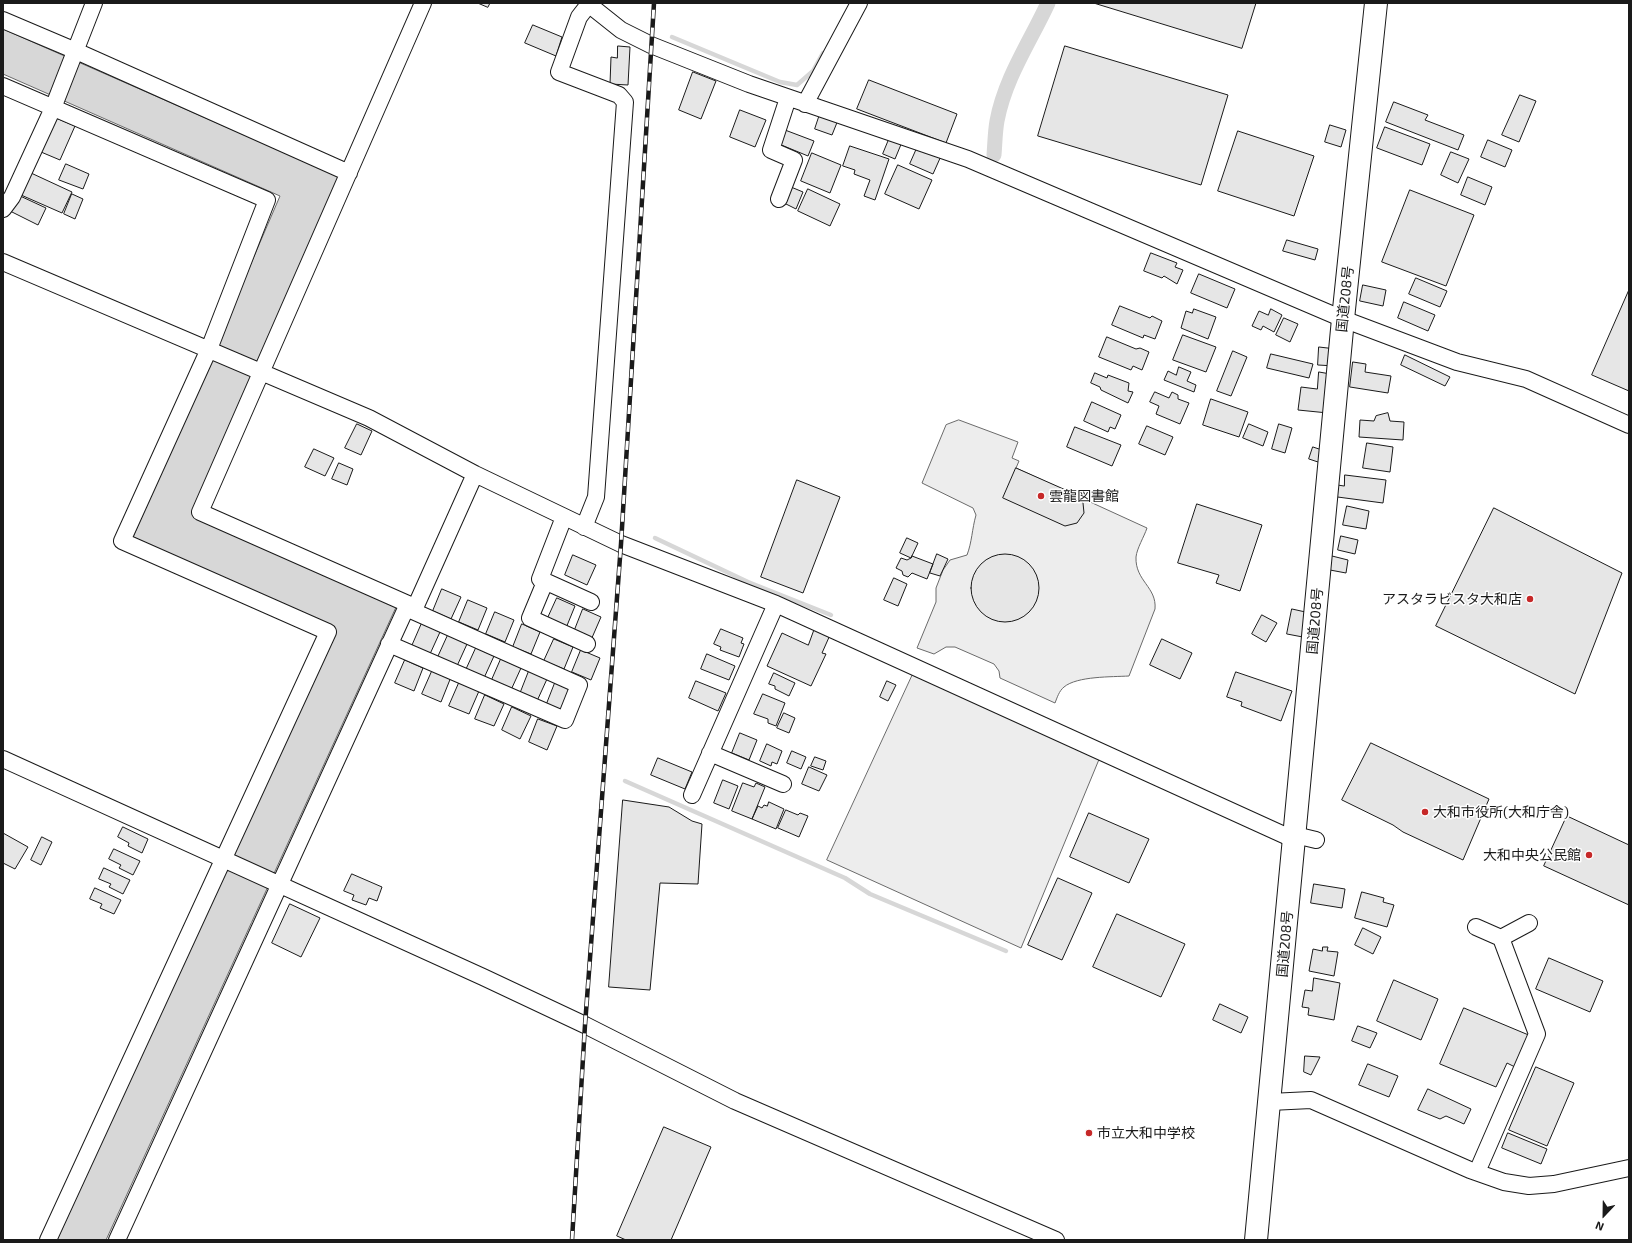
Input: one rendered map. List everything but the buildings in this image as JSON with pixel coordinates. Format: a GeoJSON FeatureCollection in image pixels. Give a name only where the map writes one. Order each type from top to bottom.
{"type":"FeatureCollection","features":[{"type":"Feature","properties":{"kind":"highway","name":"国道208号"},"geometry":{"type":"LineString","coordinates":[[1256,1240],[1270,1102],[1302,838],[1343,319],[1376,3]]}},
{"type":"Feature","properties":{"kind":"street"},"geometry":{"type":"LineString","coordinates":[[3,210],[12,197],[53,108],[94,3]]}},
{"type":"Feature","properties":{"kind":"street"},"geometry":{"type":"LineString","coordinates":[[389,644],[565,720],[579,686],[410,609],[408,604],[200,512],[423,3]]}},
{"type":"Feature","properties":{"kind":"street"},"geometry":{"type":"LineString","coordinates":[[805,104],[859,3]]}},
{"type":"Feature","properties":{"kind":"street"},"geometry":{"type":"LineString","coordinates":[[584,527],[596,497],[625,102],[619,95],[559,72],[580,17],[588,4],[621,30],[651,45],[788,98],[968,159],[1343,319],[1457,362],[1526,379],[1629,426]]}},
{"type":"Feature","properties":{"kind":"street"},"geometry":{"type":"LineString","coordinates":[[3,20],[349,173]]}},
{"type":"Feature","properties":{"kind":"street"},"geometry":{"type":"LineString","coordinates":[[3,86],[267,200],[209,349],[122,540],[328,632],[48,1240]]}},
{"type":"Feature","properties":{"kind":"street"},"geometry":{"type":"LineString","coordinates":[[779,199],[794,160],[771,150],[788,98]]}},
{"type":"Feature","properties":{"kind":"street"},"geometry":{"type":"LineString","coordinates":[[3,262],[262,371],[369,418],[475,474],[620,544],[776,604],[1302,838]]}},
{"type":"Feature","properties":{"kind":"street"},"geometry":{"type":"LineString","coordinates":[[117,1240],[278,884],[389,644],[410,609],[475,474]]}},
{"type":"Feature","properties":{"kind":"street"},"geometry":{"type":"LineString","coordinates":[[564,517],[540,580],[591,602]]}},
{"type":"Feature","properties":{"kind":"street"},"geometry":{"type":"LineString","coordinates":[[545,582],[530,618],[587,644]]}},
{"type":"Feature","properties":{"kind":"street"},"geometry":{"type":"LineString","coordinates":[[692,795],[776,604]]}},
{"type":"Feature","properties":{"kind":"street"},"geometry":{"type":"LineString","coordinates":[[710,753],[783,784]]}},
{"type":"Feature","properties":{"kind":"street"},"geometry":{"type":"LineString","coordinates":[[3,759],[585,1025],[735,1101],[1056,1240]]}},
{"type":"Feature","properties":{"kind":"street"},"geometry":{"type":"LineString","coordinates":[[1498,937],[1528,923]]}},
{"type":"Feature","properties":{"kind":"street"},"geometry":{"type":"LineString","coordinates":[[1476,927],[1498,937],[1537,1034],[1477,1172]]}},
{"type":"Feature","properties":{"kind":"street"},"geometry":{"type":"LineString","coordinates":[[1270,1102],[1311,1100],[1477,1172],[1504,1182],[1529,1186],[1554,1184],[1629,1168]]}},
{"type":"Feature","properties":{"kind":"shaded area"},"geometry":{"type":"Polygon","coordinates":[[[3,29],[340,177],[192,512],[397,605],[106,1240],[57,1240],[335,628],[133,537],[280,196],[3,74],[3,29]]]}},
{"type":"Feature","properties":{"kind":"shaded area"},"geometry":{"type":"Polygon","coordinates":[[[959,420],[1018,442],[1012,458],[1019,461],[1016,468],[1147,528],[1136,557],[1139,572],[1153,595],[1155,609],[1129,676],[1086,679],[1070,683],[1061,690],[1055,703],[1000,678],[999,671],[994,664],[955,647],[946,647],[934,654],[917,648],[936,602],[936,588],[943,570],[950,560],[967,555],[976,515],[973,508],[922,483],[946,425],[959,420]]]}},
{"type":"Feature","properties":{"kind":"shaded area"},"geometry":{"type":"Polygon","coordinates":[[[913,674],[1100,757],[1021,948],[827,860],[913,674]]]}},
{"type":"Feature","properties":{"kind":"waterway"},"geometry":{"type":"LineString","coordinates":[[994,155],[997,121],[1006,90],[1019,60],[1048,3]]}},
{"type":"Feature","properties":{"kind":"waterway"},"geometry":{"type":"LineString","coordinates":[[672,37],[780,82],[797,85],[813,71],[823,53]]}},
{"type":"Feature","properties":{"kind":"waterway"},"geometry":{"type":"LineString","coordinates":[[655,538],[748,582],[831,615]]}},
{"type":"Feature","properties":{"kind":"waterway"},"geometry":{"type":"LineString","coordinates":[[625,781],[845,878],[870,894],[1006,951]]}},
{"type":"Feature","properties":{"kind":"railway"},"geometry":{"type":"LineString","coordinates":[[572,1240],[585,1025],[621,544],[654,3]]}},
{"type":"Feature","properties":{"kind":"place","name":"雲龍図書館"},"geometry":{"type":"Point","coordinates":[1041,496]}},
{"type":"Feature","properties":{"kind":"place","name":"アスタラビスタ大和店"},"geometry":{"type":"Point","coordinates":[1530,599]}},
{"type":"Feature","properties":{"kind":"place","name":"大和市役所(大和庁舎)"},"geometry":{"type":"Point","coordinates":[1425,812]}},
{"type":"Feature","properties":{"kind":"place","name":"大和中央公民館"},"geometry":{"type":"Point","coordinates":[1589,855]}},
{"type":"Feature","properties":{"kind":"place","name":"市立大和中学校"},"geometry":{"type":"Point","coordinates":[1089,1133]}}]}
